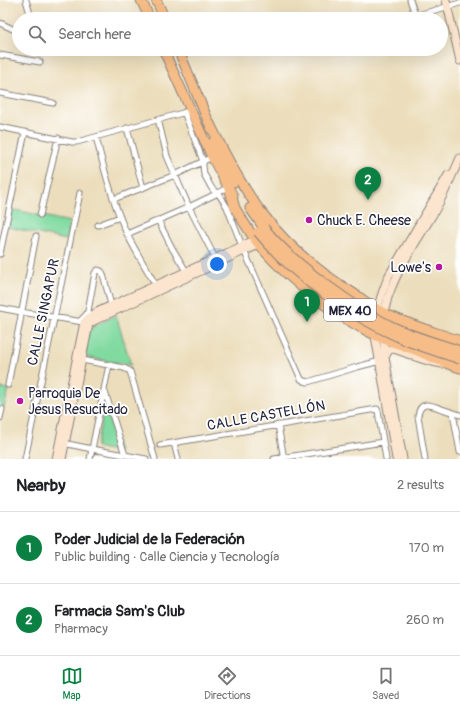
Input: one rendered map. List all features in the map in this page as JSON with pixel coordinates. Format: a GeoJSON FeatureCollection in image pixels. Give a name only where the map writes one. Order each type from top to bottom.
{"type":"FeatureCollection","features":[{"type":"Feature","properties":{"kind":"highway"},"geometry":{"type":"LineString","coordinates":[[141,0],[147,12]]}},
{"type":"Feature","properties":{"kind":"highway"},"geometry":{"type":"LineString","coordinates":[[150,0],[155,12]]}},
{"type":"Feature","properties":{"kind":"highway"},"geometry":{"type":"LineString","coordinates":[[156,0],[162,12]]}},
{"type":"Feature","properties":{"kind":"highway","name":"MEX 40"},"geometry":{"type":"LineString","coordinates":[[166,56],[187,111],[212,157],[231,187],[248,204],[260,236],[291,266],[328,296],[354,313],[405,340],[460,359]]}},
{"type":"Feature","properties":{"kind":"highway"},"geometry":{"type":"LineString","coordinates":[[175,56],[223,166],[231,187],[234,204],[238,213],[260,236],[282,269],[302,287],[348,321],[380,337],[460,368]]}},
{"type":"Feature","properties":{"kind":"highway","name":"MEX 40"},"geometry":{"type":"LineString","coordinates":[[181,56],[210,124],[231,187]]}},
{"type":"Feature","properties":{"kind":"highway"},"geometry":{"type":"LineString","coordinates":[[210,124],[242,184],[261,212],[291,245],[313,265],[334,282],[381,311],[404,322],[460,341]]}},
{"type":"Feature","properties":{"kind":"highway","name":"MEX 40"},"geometry":{"type":"LineString","coordinates":[[260,236],[280,246],[297,262],[334,291],[391,326],[415,336],[460,351]]}},
{"type":"Feature","properties":{"kind":"highway"},"geometry":{"type":"LineString","coordinates":[[348,321],[356,319],[364,313],[368,307],[368,303]]}},
{"type":"Feature","properties":{"kind":"highway"},"geometry":{"type":"LineString","coordinates":[[402,345],[397,339],[397,331],[398,327],[404,322]]}},
{"type":"Feature","properties":{"kind":"main road"},"geometry":{"type":"LineString","coordinates":[[446,3],[460,61]]}},
{"type":"Feature","properties":{"kind":"main road"},"geometry":{"type":"LineString","coordinates":[[381,311],[391,287],[432,215],[460,158]]}},
{"type":"Feature","properties":{"kind":"main road"},"geometry":{"type":"LineString","coordinates":[[396,459],[380,337],[384,286],[395,264],[449,174],[454,170]]}},
{"type":"Feature","properties":{"kind":"main road"},"geometry":{"type":"LineString","coordinates":[[62,459],[63,443],[87,318],[92,314],[111,309],[244,248],[260,236]]}},
{"type":"Feature","properties":{"kind":"main road"},"geometry":{"type":"LineString","coordinates":[[157,288],[215,258],[244,248]]}},
{"type":"Feature","properties":{"kind":"main road"},"geometry":{"type":"LineString","coordinates":[[395,264],[409,254]]}},
{"type":"Feature","properties":{"kind":"main road"},"geometry":{"type":"LineString","coordinates":[[56,459],[63,443],[82,360],[85,323]]}},
{"type":"Feature","properties":{"kind":"main road"},"geometry":{"type":"LineString","coordinates":[[403,459],[382,359],[389,350],[393,349],[434,363],[448,364]]}},
{"type":"Feature","properties":{"kind":"street"},"geometry":{"type":"LineString","coordinates":[[26,0],[29,12]]}},
{"type":"Feature","properties":{"kind":"street"},"geometry":{"type":"LineString","coordinates":[[410,0],[414,12]]}},
{"type":"Feature","properties":{"kind":"street"},"geometry":{"type":"LineString","coordinates":[[426,12],[446,3],[460,3]]}},
{"type":"Feature","properties":{"kind":"street"},"geometry":{"type":"LineString","coordinates":[[0,23],[12,29]]}},
{"type":"Feature","properties":{"kind":"street"},"geometry":{"type":"LineString","coordinates":[[0,55],[40,62]]}},
{"type":"Feature","properties":{"kind":"street"},"geometry":{"type":"LineString","coordinates":[[0,93],[53,102]]}},
{"type":"Feature","properties":{"kind":"street"},"geometry":{"type":"LineString","coordinates":[[0,127],[77,142],[187,111],[203,161],[204,174],[213,190],[218,194],[227,207],[301,379],[308,382],[382,359]]}},
{"type":"Feature","properties":{"kind":"street"},"geometry":{"type":"LineString","coordinates":[[158,119],[167,156],[174,175],[215,258]]}},
{"type":"Feature","properties":{"kind":"street"},"geometry":{"type":"LineString","coordinates":[[127,128],[143,188]]}},
{"type":"Feature","properties":{"kind":"street"},"geometry":{"type":"LineString","coordinates":[[0,254],[25,132]]}},
{"type":"Feature","properties":{"kind":"street"},"geometry":{"type":"LineString","coordinates":[[96,137],[104,170],[120,217],[127,234],[157,288]]}},
{"type":"Feature","properties":{"kind":"street"},"geometry":{"type":"LineString","coordinates":[[40,215],[58,138]]}},
{"type":"Feature","properties":{"kind":"street"},"geometry":{"type":"LineString","coordinates":[[114,199],[174,175],[212,157]]}},
{"type":"Feature","properties":{"kind":"street"},"geometry":{"type":"LineString","coordinates":[[127,234],[189,208],[231,187]]}},
{"type":"Feature","properties":{"kind":"street","name":"CALLE SINGAPUR"},"geometry":{"type":"LineString","coordinates":[[25,459],[80,193]]}},
{"type":"Feature","properties":{"kind":"street"},"geometry":{"type":"LineString","coordinates":[[98,225],[120,217]]}},
{"type":"Feature","properties":{"kind":"street"},"geometry":{"type":"LineString","coordinates":[[158,220],[186,272]]}},
{"type":"Feature","properties":{"kind":"street"},"geometry":{"type":"LineString","coordinates":[[8,385],[36,236]]}},
{"type":"Feature","properties":{"kind":"street"},"geometry":{"type":"LineString","coordinates":[[0,308],[85,323],[95,273],[99,270],[103,274],[111,309]]}},
{"type":"Feature","properties":{"kind":"street"},"geometry":{"type":"LineString","coordinates":[[82,360],[124,368],[130,371],[155,459]]}},
{"type":"Feature","properties":{"kind":"street"},"geometry":{"type":"LineString","coordinates":[[90,459],[109,365]]}},
{"type":"Feature","properties":{"kind":"street"},"geometry":{"type":"LineString","coordinates":[[104,391],[124,455]]}},
{"type":"Feature","properties":{"kind":"street"},"geometry":{"type":"LineString","coordinates":[[425,459],[418,416],[420,408],[423,405],[431,404],[460,415]]}},
{"type":"Feature","properties":{"kind":"street"},"geometry":{"type":"LineString","coordinates":[[0,418],[2,409]]}},
{"type":"Feature","properties":{"kind":"street","name":"CALLE CASTELLÓN"},"geometry":{"type":"LineString","coordinates":[[160,445],[376,409],[378,411],[383,442]]}},
{"type":"Feature","properties":{"kind":"street"},"geometry":{"type":"LineString","coordinates":[[453,413],[460,452]]}},
{"type":"Feature","properties":{"kind":"street"},"geometry":{"type":"LineString","coordinates":[[278,425],[284,458]]}},
{"type":"Feature","properties":{"kind":"street"},"geometry":{"type":"LineString","coordinates":[[274,459],[383,442],[386,459]]}},
{"type":"Feature","properties":{"kind":"street"},"geometry":{"type":"LineString","coordinates":[[63,443],[146,459]]}},
{"type":"Feature","properties":{"kind":"street"},"geometry":{"type":"LineString","coordinates":[[174,443],[178,459]]}},
{"type":"Feature","properties":{"kind":"green space"},"geometry":{"type":"Polygon","coordinates":[[[11,209],[70,222],[66,240],[8,227],[11,209]]]}},
{"type":"Feature","properties":{"kind":"green space"},"geometry":{"type":"Polygon","coordinates":[[[116,315],[131,365],[84,357],[89,329],[116,315]]]}},
{"type":"Feature","properties":{"kind":"green space"},"geometry":{"type":"Polygon","coordinates":[[[0,388],[9,389],[4,407],[0,406],[0,388]]]}},
{"type":"Feature","properties":{"kind":"green space"},"geometry":{"type":"Polygon","coordinates":[[[105,405],[119,452],[96,447],[105,405]]]}},
{"type":"Feature","properties":{"kind":"place","name":"Farmacia Sam's Club"},"geometry":{"type":"Point","coordinates":[368,200]}},
{"type":"Feature","properties":{"kind":"place","name":"Chuck E. Cheese"},"geometry":{"type":"Point","coordinates":[309,220]}},
{"type":"Feature","properties":{"kind":"place","name":"Lowe's"},"geometry":{"type":"Point","coordinates":[439,267]}},
{"type":"Feature","properties":{"kind":"place","name":"Poder Judicial de la Federación"},"geometry":{"type":"Point","coordinates":[307,322]}},
{"type":"Feature","properties":{"kind":"place","name":"Parroquia De Jesus Resucitado"},"geometry":{"type":"Point","coordinates":[20,401]}}]}
